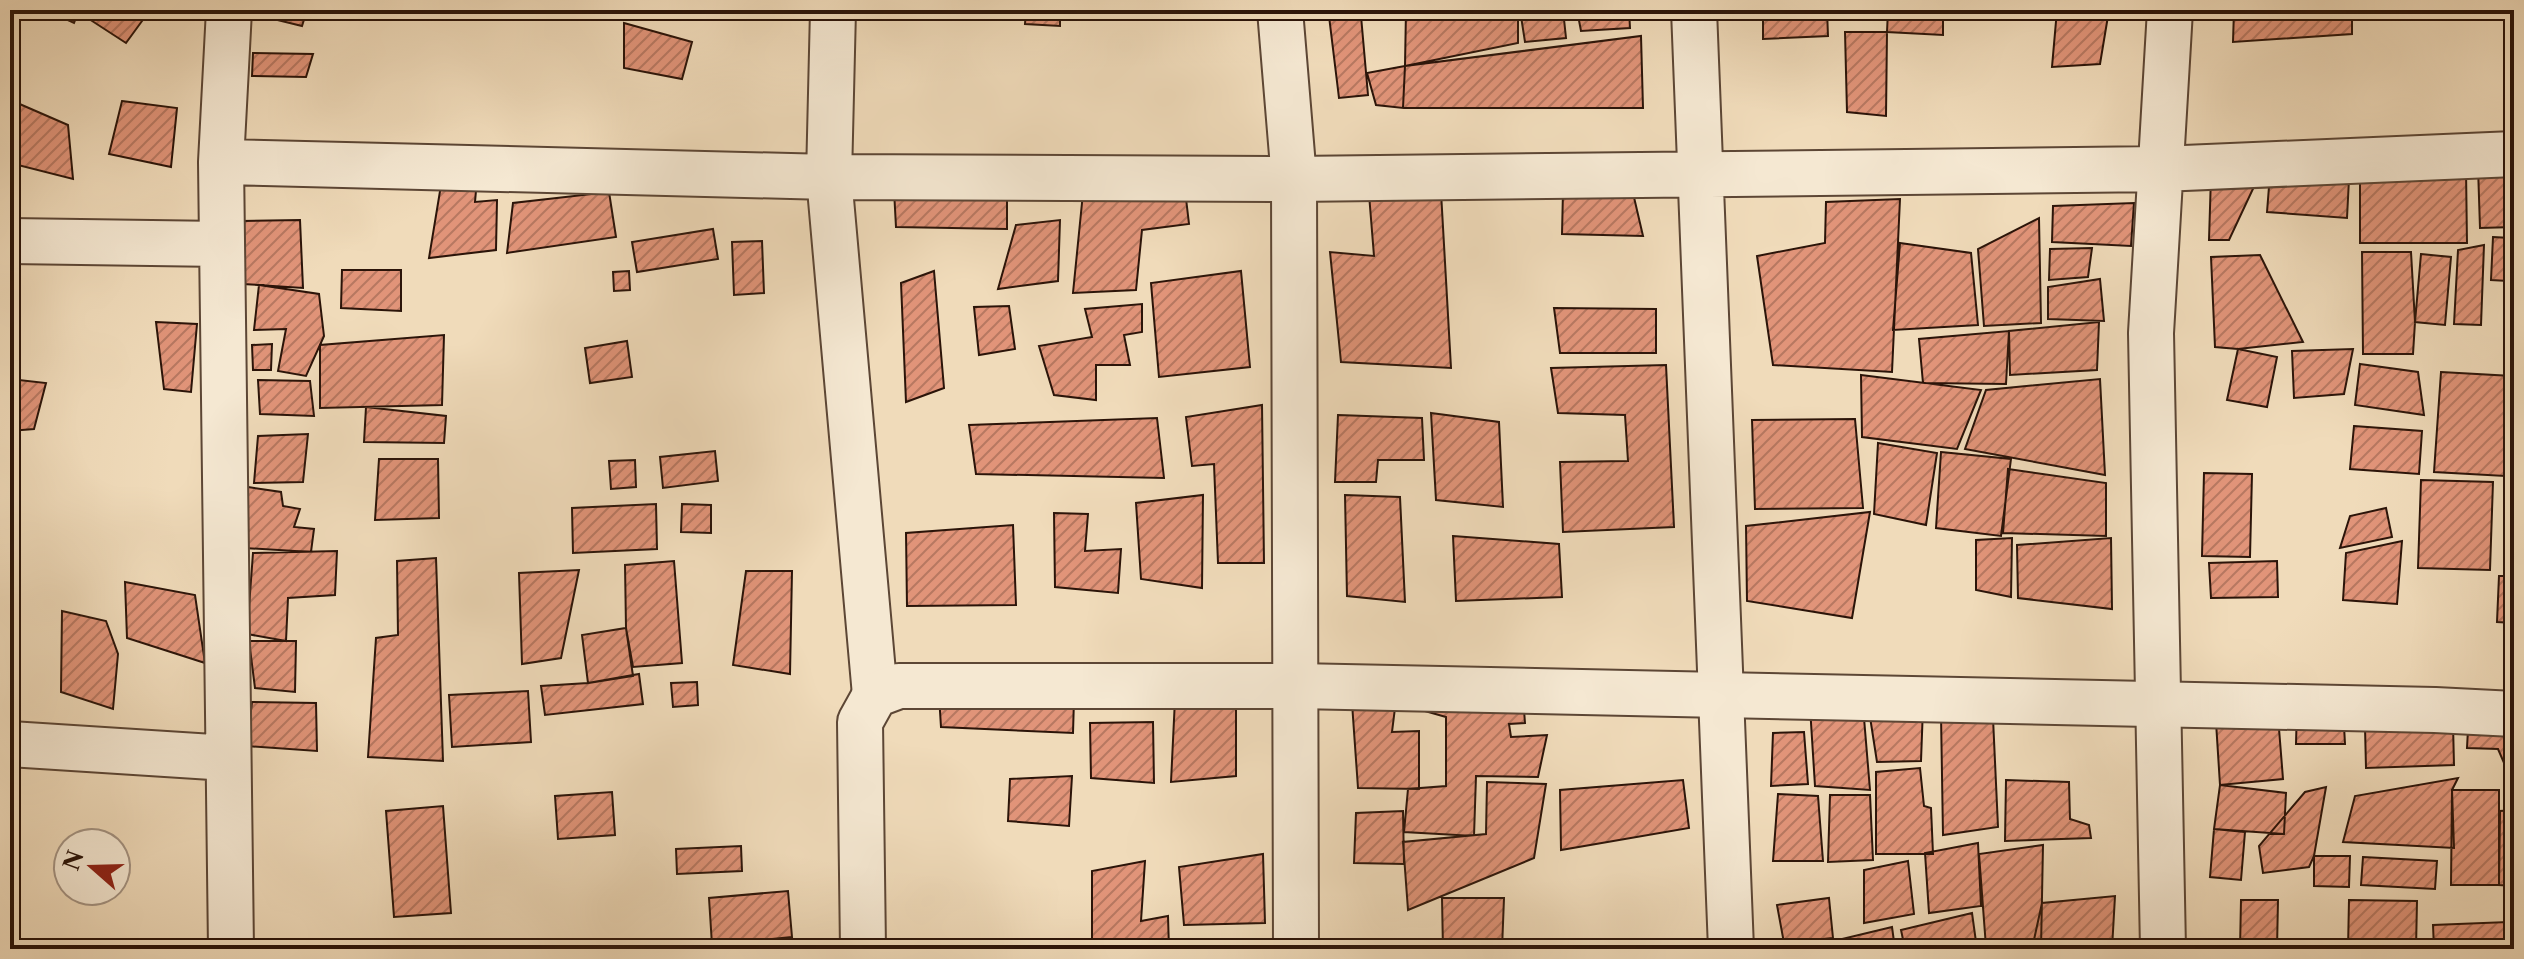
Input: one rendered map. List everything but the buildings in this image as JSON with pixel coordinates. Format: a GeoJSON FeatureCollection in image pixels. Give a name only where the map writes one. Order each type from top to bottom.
{"type":"FeatureCollection","features":[{"type":"Feature","properties":{"kind":"street"},"geometry":{"type":"LineString","coordinates":[[229,10],[221,162],[231,949]]}},
{"type":"Feature","properties":{"kind":"street"},"geometry":{"type":"LineString","coordinates":[[833,10],[829,177],[875,695],[860,722],[863,949]]}},
{"type":"Feature","properties":{"kind":"street"},"geometry":{"type":"LineString","coordinates":[[1280,10],[1294,179],[1296,949]]}},
{"type":"Feature","properties":{"kind":"street"},"geometry":{"type":"LineString","coordinates":[[1694,10],[1731,949]]}},
{"type":"Feature","properties":{"kind":"street"},"geometry":{"type":"LineString","coordinates":[[2163,949],[2151,333],[2170,10]]}},
{"type":"Feature","properties":{"kind":"street"},"geometry":{"type":"LineString","coordinates":[[221,162],[829,177],[1294,179],[2161,169],[2514,154]]}},
{"type":"Feature","properties":{"kind":"street"},"geometry":{"type":"LineString","coordinates":[[10,241],[222,244]]}},
{"type":"Feature","properties":{"kind":"street"},"geometry":{"type":"LineString","coordinates":[[875,695],[899,686],[1297,686],[2157,703],[2514,714]]}},
{"type":"Feature","properties":{"kind":"street"},"geometry":{"type":"LineString","coordinates":[[10,744],[228,758]]}}]}
